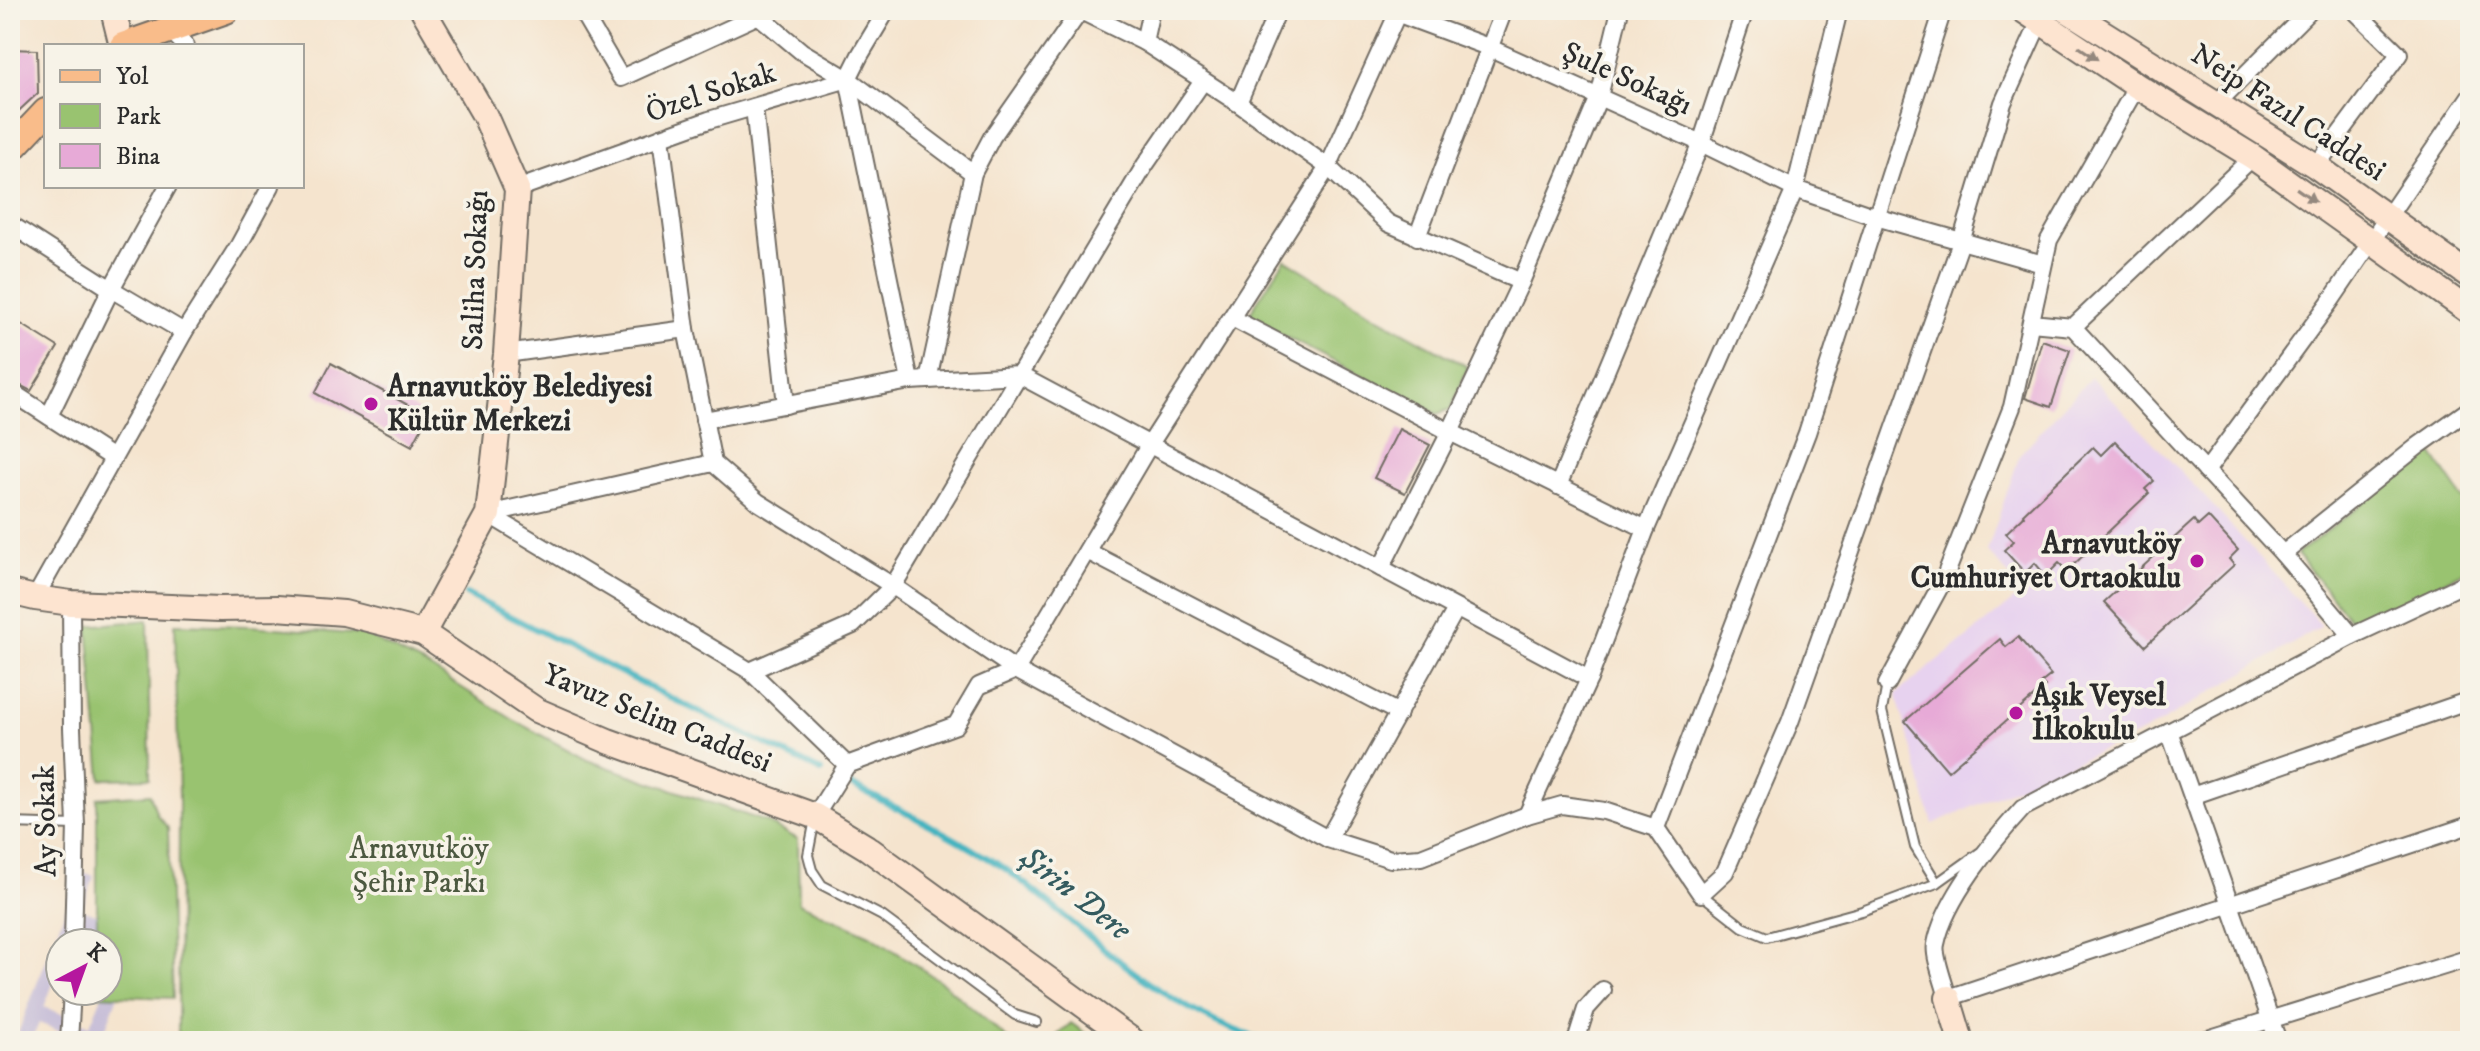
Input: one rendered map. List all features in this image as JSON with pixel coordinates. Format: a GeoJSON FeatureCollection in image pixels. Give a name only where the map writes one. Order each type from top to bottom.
{"type":"FeatureCollection","features":[{"type":"Feature","properties":{"kind":"main road"},"geometry":{"type":"LineString","coordinates":[[113,10],[122,44]]}},
{"type":"Feature","properties":{"kind":"main road"},"geometry":{"type":"LineString","coordinates":[[136,44],[177,38],[226,10]]}},
{"type":"Feature","properties":{"kind":"main road","name":"Saliha Sokağı"},"geometry":{"type":"LineString","coordinates":[[423,10],[485,116],[517,189],[506,354],[488,514],[423,633]]}},
{"type":"Feature","properties":{"kind":"main road","name":"Neip Fazıl Caddesi"},"geometry":{"type":"LineString","coordinates":[[2067,10],[2316,166],[2470,276]]}},
{"type":"Feature","properties":{"kind":"main road"},"geometry":{"type":"LineString","coordinates":[[2037,14],[2137,86],[2253,157],[2470,312]]}},
{"type":"Feature","properties":{"kind":"main road"},"geometry":{"type":"LineString","coordinates":[[10,150],[44,114]]}},
{"type":"Feature","properties":{"kind":"main road","name":"Yavuz Selim Caddesi"},"geometry":{"type":"LineString","coordinates":[[10,592],[71,603],[277,608],[344,613],[423,633],[536,710],[608,741],[815,816],[866,847],[1133,1041]]}},
{"type":"Feature","properties":{"kind":"main road"},"geometry":{"type":"LineString","coordinates":[[1948,998],[1961,1041]]}},
{"type":"Feature","properties":{"kind":"street"},"geometry":{"type":"LineString","coordinates":[[581,10],[621,78],[755,12],[801,51],[848,79],[973,173]]}},
{"type":"Feature","properties":{"kind":"street"},"geometry":{"type":"LineString","coordinates":[[887,10],[848,79],[910,381]]}},
{"type":"Feature","properties":{"kind":"street"},"geometry":{"type":"LineString","coordinates":[[928,380],[973,173],[992,137],[1080,10],[1144,42],[1238,103],[1328,167],[1388,223],[1521,282]]}},
{"type":"Feature","properties":{"kind":"street"},"geometry":{"type":"LineString","coordinates":[[1144,42],[1151,10]]}},
{"type":"Feature","properties":{"kind":"street"},"geometry":{"type":"LineString","coordinates":[[1238,103],[1278,10]]}},
{"type":"Feature","properties":{"kind":"street"},"geometry":{"type":"LineString","coordinates":[[1417,237],[1504,10]]}},
{"type":"Feature","properties":{"kind":"street"},"geometry":{"type":"LineString","coordinates":[[1381,568],[1521,282],[1599,97],[1620,10]]}},
{"type":"Feature","properties":{"kind":"street"},"geometry":{"type":"LineString","coordinates":[[1558,486],[1701,143],[1745,10]]}},
{"type":"Feature","properties":{"kind":"street"},"geometry":{"type":"LineString","coordinates":[[1527,815],[1589,679],[1646,529],[1795,189],[1839,10]]}},
{"type":"Feature","properties":{"kind":"street"},"geometry":{"type":"LineString","coordinates":[[1656,828],[1807,433],[1943,10]]}},
{"type":"Feature","properties":{"kind":"street"},"geometry":{"type":"LineString","coordinates":[[2217,103],[2310,10]]}},
{"type":"Feature","properties":{"kind":"street"},"geometry":{"type":"LineString","coordinates":[[2316,166],[2399,54],[2354,10]]}},
{"type":"Feature","properties":{"kind":"street"},"geometry":{"type":"LineString","coordinates":[[815,816],[847,765],[956,725],[979,686],[1016,670],[1150,444],[1328,167],[1395,11]]}},
{"type":"Feature","properties":{"kind":"street","name":"Şule Sokağı"},"geometry":{"type":"LineString","coordinates":[[1395,11],[1488,47],[1795,189],[1876,217],[2043,264]]}},
{"type":"Feature","properties":{"kind":"street"},"geometry":{"type":"LineString","coordinates":[[661,137],[686,329],[713,463],[758,502],[893,586],[1016,670],[1328,839],[1391,859],[1421,857],[1527,815],[1562,805],[1604,811],[1656,828],[1701,894],[1725,872],[1790,722],[1961,242],[2003,103],[2037,14]]}},
{"type":"Feature","properties":{"kind":"street","name":"Özel Sokak"},"geometry":{"type":"LineString","coordinates":[[517,189],[661,137],[848,79]]}},
{"type":"Feature","properties":{"kind":"street"},"geometry":{"type":"LineString","coordinates":[[750,671],[853,625],[893,586],[1145,165],[1203,81]]}},
{"type":"Feature","properties":{"kind":"street"},"geometry":{"type":"LineString","coordinates":[[1887,684],[1944,579],[2012,407],[2049,240],[2137,86]]}},
{"type":"Feature","properties":{"kind":"street"},"geometry":{"type":"LineString","coordinates":[[2206,471],[2332,299],[2470,96]]}},
{"type":"Feature","properties":{"kind":"street"},"geometry":{"type":"LineString","coordinates":[[754,107],[786,405]]}},
{"type":"Feature","properties":{"kind":"street"},"geometry":{"type":"LineString","coordinates":[[2073,327],[2253,157]]}},
{"type":"Feature","properties":{"kind":"street"},"geometry":{"type":"LineString","coordinates":[[49,416],[111,289],[167,188]]}},
{"type":"Feature","properties":{"kind":"street"},"geometry":{"type":"LineString","coordinates":[[35,598],[184,332],[239,245],[270,188]]}},
{"type":"Feature","properties":{"kind":"street"},"geometry":{"type":"LineString","coordinates":[[10,224],[184,332]]}},
{"type":"Feature","properties":{"kind":"street"},"geometry":{"type":"LineString","coordinates":[[1232,318],[1450,432],[1646,529]]}},
{"type":"Feature","properties":{"kind":"street"},"geometry":{"type":"LineString","coordinates":[[2031,323],[2073,327],[2283,554],[2352,636]]}},
{"type":"Feature","properties":{"kind":"street"},"geometry":{"type":"LineString","coordinates":[[506,354],[686,329]]}},
{"type":"Feature","properties":{"kind":"street"},"geometry":{"type":"LineString","coordinates":[[704,420],[910,381],[1019,375],[1589,679]]}},
{"type":"Feature","properties":{"kind":"street"},"geometry":{"type":"LineString","coordinates":[[10,391],[113,458]]}},
{"type":"Feature","properties":{"kind":"street"},"geometry":{"type":"LineString","coordinates":[[2283,554],[2418,446],[2470,409]]}},
{"type":"Feature","properties":{"kind":"street"},"geometry":{"type":"LineString","coordinates":[[488,514],[713,463]]}},
{"type":"Feature","properties":{"kind":"street"},"geometry":{"type":"LineString","coordinates":[[488,514],[750,671],[847,765]]}},
{"type":"Feature","properties":{"kind":"street"},"geometry":{"type":"LineString","coordinates":[[1087,551],[1399,713]]}},
{"type":"Feature","properties":{"kind":"street"},"geometry":{"type":"LineString","coordinates":[[2470,581],[2352,636],[2023,808],[1987,848],[1949,911],[1934,946],[1948,998],[2470,825]]}},
{"type":"Feature","properties":{"kind":"street","name":"Ay Sokak"},"geometry":{"type":"LineString","coordinates":[[71,603],[76,825],[73,927]]}},
{"type":"Feature","properties":{"kind":"street"},"geometry":{"type":"LineString","coordinates":[[1328,839],[1456,609]]}},
{"type":"Feature","properties":{"kind":"street"},"geometry":{"type":"LineString","coordinates":[[2192,796],[2470,700]]}},
{"type":"Feature","properties":{"kind":"street"},"geometry":{"type":"LineString","coordinates":[[2169,731],[2278,1041]]}},
{"type":"Feature","properties":{"kind":"street"},"geometry":{"type":"LineString","coordinates":[[2201,1041],[2470,958]]}},
{"type":"Feature","properties":{"kind":"street"},"geometry":{"type":"LineString","coordinates":[[1576,1041],[1586,1009],[1603,990]]}},
{"type":"Feature","properties":{"kind":"street"},"geometry":{"type":"LineString","coordinates":[[69,1041],[71,1007]]}},
{"type":"Feature","properties":{"kind":"lane"},"geometry":{"type":"LineString","coordinates":[[1887,684],[1882,711],[1915,847],[1937,883]]}},
{"type":"Feature","properties":{"kind":"lane"},"geometry":{"type":"LineString","coordinates":[[815,816],[808,855],[812,870],[822,885],[882,916],[1015,1015],[1037,1022]]}},
{"type":"Feature","properties":{"kind":"lane"},"geometry":{"type":"LineString","coordinates":[[10,823],[76,825]]}},
{"type":"Feature","properties":{"kind":"lane"},"geometry":{"type":"LineString","coordinates":[[1701,894],[1743,927],[1767,937],[1862,911],[1937,883],[1987,848]]}},
{"type":"Feature","properties":{"kind":"shaded area"},"geometry":{"type":"Polygon","coordinates":[[[2091,377],[2322,626],[2146,731],[1933,824],[1896,694],[2024,592],[1987,551],[2020,454],[2091,377]]]}},
{"type":"Feature","properties":{"kind":"shaded area"},"geometry":{"type":"Polygon","coordinates":[[[80,871],[94,876],[82,909],[98,915],[154,900],[124,980],[124,927],[84,927],[76,924],[75,927],[59,927],[80,871]]]}},
{"type":"Feature","properties":{"kind":"shaded area"},"geometry":{"type":"Polygon","coordinates":[[[44,965],[44,1007],[90,1025],[97,1007],[114,1007],[101,1041],[84,1041],[39,1023],[31,1041],[15,1041],[44,965]]]}},
{"type":"Feature","properties":{"kind":"green space"},"geometry":{"type":"Polygon","coordinates":[[[1285,259],[1375,316],[1468,367],[1451,409],[1437,414],[1247,317],[1285,259]]]}},
{"type":"Feature","properties":{"kind":"green space"},"geometry":{"type":"Polygon","coordinates":[[[2431,452],[2470,509],[2470,568],[2356,627],[2297,554],[2431,452]]]}},
{"type":"Feature","properties":{"kind":"green space"},"geometry":{"type":"Polygon","coordinates":[[[148,620],[150,778],[101,779],[88,626],[148,620]]]}},
{"type":"Feature","properties":{"kind":"green space","name":"Arnavutköy Şehir Parkı"},"geometry":{"type":"Polygon","coordinates":[[[175,624],[365,635],[429,667],[515,721],[587,760],[766,822],[798,839],[799,903],[872,936],[943,983],[1010,1041],[178,1041],[179,800],[175,624]]]}},
{"type":"Feature","properties":{"kind":"green space"},"geometry":{"type":"Polygon","coordinates":[[[150,794],[157,815],[168,828],[173,998],[124,996],[124,927],[97,927],[97,798],[150,794]]]}},
{"type":"Feature","properties":{"kind":"green space"},"geometry":{"type":"Polygon","coordinates":[[[1071,1023],[1096,1041],[1051,1041],[1071,1023]]]}},
{"type":"Feature","properties":{"kind":"building"},"geometry":{"type":"Polygon","coordinates":[[[10,49],[37,50],[38,93],[10,119],[10,49]]]}},
{"type":"Feature","properties":{"kind":"building"},"geometry":{"type":"Polygon","coordinates":[[[10,317],[58,347],[31,391],[10,380],[10,317]]]}},
{"type":"Feature","properties":{"kind":"building"},"geometry":{"type":"Polygon","coordinates":[[[2042,340],[2070,350],[2051,407],[2025,398],[2042,340]]]}},
{"type":"Feature","properties":{"kind":"building","name":"Arnavutköy Belediyesi Kültür Merkezi"},"geometry":{"type":"Polygon","coordinates":[[[331,363],[428,416],[412,446],[315,393],[331,363]]]}},
{"type":"Feature","properties":{"kind":"building"},"geometry":{"type":"Polygon","coordinates":[[[1399,429],[1430,445],[1405,493],[1374,478],[1399,429]]]}},
{"type":"Feature","properties":{"kind":"building"},"geometry":{"type":"Polygon","coordinates":[[[2115,441],[2154,481],[2145,489],[2149,493],[2067,571],[2059,563],[2046,576],[2035,563],[2025,573],[2004,550],[2014,541],[2006,533],[2093,447],[2101,455],[2115,441]]]}},
{"type":"Feature","properties":{"kind":"building"},"geometry":{"type":"Polygon","coordinates":[[[2208,517],[2238,550],[2229,559],[2234,565],[2145,646],[2104,602],[2194,520],[2198,526],[2208,517]]]}},
{"type":"Feature","properties":{"kind":"building"},"geometry":{"type":"Polygon","coordinates":[[[2018,637],[2051,675],[2041,683],[2045,687],[1948,771],[1905,721],[2000,639],[2006,647],[2018,637]]]}},
{"type":"Feature","properties":{"kind":"waterway","name":"Şirin Dere"},"geometry":{"type":"LineString","coordinates":[[466,594],[821,771]]}},
{"type":"Feature","properties":{"kind":"waterway","name":"Şirin Dere"},"geometry":{"type":"LineString","coordinates":[[851,785],[929,824],[1002,867],[1164,993],[1197,1013],[1269,1041]]}},
{"type":"Feature","properties":{"kind":"place","name":"Arnavutköy Belediyesi Kültür Merkezi"},"geometry":{"type":"Point","coordinates":[371,404]}},
{"type":"Feature","properties":{"kind":"place","name":"Arnavutköy Cumhuriyet Ortaokulu"},"geometry":{"type":"Point","coordinates":[2197,561]}},
{"type":"Feature","properties":{"kind":"place","name":"Aşık Veysel İlkokulu"},"geometry":{"type":"Point","coordinates":[2016,713]}}]}
